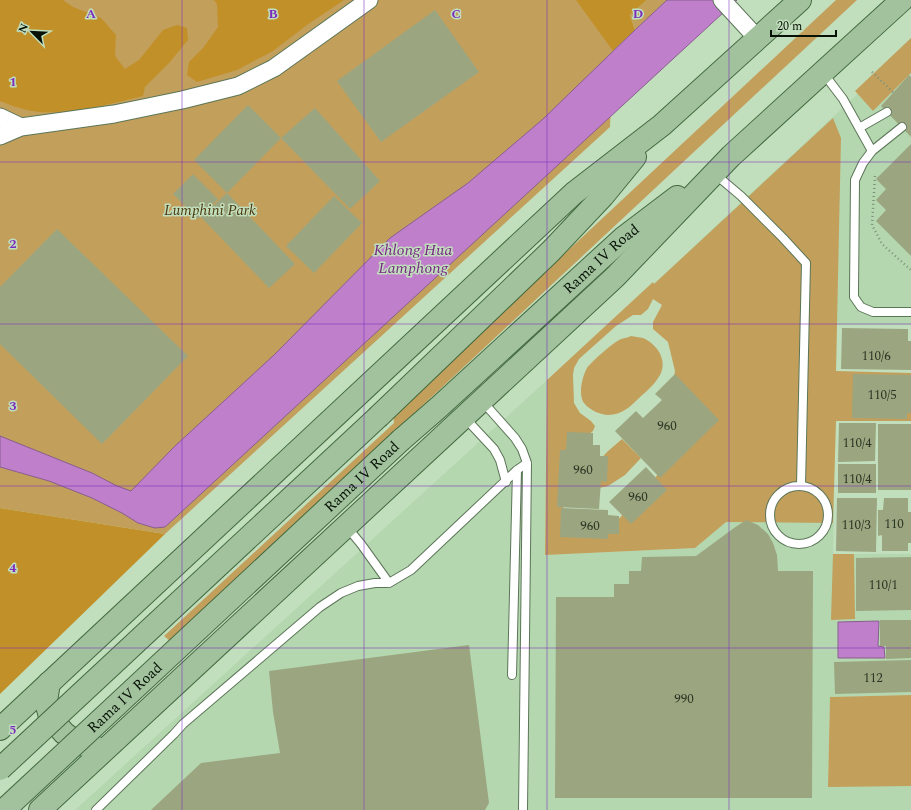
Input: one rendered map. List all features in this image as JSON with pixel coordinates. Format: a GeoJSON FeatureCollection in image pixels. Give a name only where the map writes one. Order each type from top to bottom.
{"type":"FeatureCollection","features":[{"type":"Feature","properties":{"kind":"main road"},"geometry":{"type":"LineString","coordinates":[[0,729],[574,193],[662,125],[800,0]]}},
{"type":"Feature","properties":{"kind":"main road","name":"Rama IV Road"},"geometry":{"type":"LineString","coordinates":[[40,810],[482,400],[521,366],[615,277],[731,156],[902,0]]}},
{"type":"Feature","properties":{"kind":"main road"},"geometry":{"type":"LineString","coordinates":[[0,769],[379,416],[551,251],[603,196],[662,125]]}},
{"type":"Feature","properties":{"kind":"main road","name":"Rama IV Road"},"geometry":{"type":"LineString","coordinates":[[4,810],[402,440],[623,238],[731,156]]}},
{"type":"Feature","properties":{"kind":"main road"},"geometry":{"type":"LineString","coordinates":[[49,683],[46,701],[50,717],[64,733],[79,744],[95,747],[112,744]]}},
{"type":"Feature","properties":{"kind":"street"},"geometry":{"type":"LineString","coordinates":[[0,136],[21,127],[114,114],[182,100],[238,86],[274,68],[370,0]]}},
{"type":"Feature","properties":{"kind":"street"},"geometry":{"type":"LineString","coordinates":[[722,0],[757,38]]}},
{"type":"Feature","properties":{"kind":"street"},"geometry":{"type":"LineString","coordinates":[[0,117],[21,127]]}},
{"type":"Feature","properties":{"kind":"lane"},"geometry":{"type":"LineString","coordinates":[[822,72],[844,99],[872,151]]}},
{"type":"Feature","properties":{"kind":"lane"},"geometry":{"type":"LineString","coordinates":[[859,128],[887,112]]}},
{"type":"Feature","properties":{"kind":"lane"},"geometry":{"type":"LineString","coordinates":[[902,127],[872,151],[863,163],[855,180],[854,297],[861,307],[873,312],[911,312]]}},
{"type":"Feature","properties":{"kind":"lane"},"geometry":{"type":"LineString","coordinates":[[714,174],[742,196],[784,238],[806,263],[801,486]]}},
{"type":"Feature","properties":{"kind":"lane"},"geometry":{"type":"LineString","coordinates":[[482,400],[515,438],[522,449],[527,463],[523,810]]}},
{"type":"Feature","properties":{"kind":"lane"},"geometry":{"type":"LineString","coordinates":[[464,417],[494,449],[500,460],[506,482]]}},
{"type":"Feature","properties":{"kind":"lane"},"geometry":{"type":"LineString","coordinates":[[96,810],[183,724],[320,607],[340,593],[358,586],[375,583],[389,583],[411,570],[517,470],[527,463]]}},
{"type":"Feature","properties":{"kind":"lane"},"geometry":{"type":"LineString","coordinates":[[512,675],[517,470]]}},
{"type":"Feature","properties":{"kind":"lane"},"geometry":{"type":"LineString","coordinates":[[801,486],[810,488],[818,493],[825,500],[828,510],[828,520],[819,536],[802,544],[793,543],[778,535],[772,527],[770,517],[771,507],[775,498],[782,491],[791,487],[801,486]]}},
{"type":"Feature","properties":{"kind":"lane"},"geometry":{"type":"LineString","coordinates":[[346,526],[389,583]]}},
{"type":"Feature","properties":{"kind":"path"},"geometry":{"type":"LineString","coordinates":[[872,72],[894,92]]}},
{"type":"Feature","properties":{"kind":"path"},"geometry":{"type":"LineString","coordinates":[[875,172],[872,225],[882,244],[911,270]]}},
{"type":"Feature","properties":{"kind":"shaded area"},"geometry":{"type":"Polygon","coordinates":[[[0,0],[63,0],[73,7],[101,18],[116,35],[115,56],[125,69],[139,60],[163,30],[177,25],[187,28],[188,40],[169,63],[145,87],[143,96],[83,109],[37,112],[0,101],[0,0]]]}},
{"type":"Feature","properties":{"kind":"shaded area"},"geometry":{"type":"Polygon","coordinates":[[[214,0],[344,0],[307,25],[273,51],[237,70],[197,82],[187,75],[189,62],[203,48],[218,27],[217,4],[214,0]]]}},
{"type":"Feature","properties":{"kind":"shaded area"},"geometry":{"type":"Polygon","coordinates":[[[576,0],[647,0],[630,15],[635,30],[613,51],[576,0]]]}},
{"type":"Feature","properties":{"kind":"shaded area"},"geometry":{"type":"Polygon","coordinates":[[[911,44],[911,325],[837,325],[833,554],[911,554],[911,695],[830,697],[828,786],[911,786],[911,810],[75,810],[547,380],[545,555],[695,548],[725,344],[644,293],[911,44]]]}},
{"type":"Feature","properties":{"kind":"shaded area"},"geometry":{"type":"Polygon","coordinates":[[[0,508],[165,534],[0,694],[0,508]]]}},
{"type":"Feature","properties":{"kind":"green space","name":"Lumphini Park"},"geometry":{"type":"Polygon","coordinates":[[[0,0],[615,0],[610,127],[165,534],[0,508],[0,0]]]}},
{"type":"Feature","properties":{"kind":"green space"},"geometry":{"type":"Polygon","coordinates":[[[647,0],[667,0],[635,30],[630,15],[647,0]]]}},
{"type":"Feature","properties":{"kind":"green space"},"geometry":{"type":"Polygon","coordinates":[[[836,0],[857,0],[170,641],[164,636],[394,423],[393,414],[836,0]]]}},
{"type":"Feature","properties":{"kind":"green space"},"geometry":{"type":"Polygon","coordinates":[[[911,38],[911,73],[873,111],[855,91],[911,38]]]}},
{"type":"Feature","properties":{"kind":"green space"},"geometry":{"type":"Polygon","coordinates":[[[833,118],[841,138],[836,371],[911,373],[911,421],[836,421],[833,523],[726,522],[695,548],[545,555],[547,380],[653,282],[654,284],[833,118]],[[653,299],[648,309],[641,315],[633,315],[616,326],[579,359],[574,368],[574,403],[580,413],[595,426],[593,431],[568,451],[561,537],[603,537],[696,431],[674,377],[675,371],[668,342],[653,329],[653,322],[662,305],[653,299]]]}},
{"type":"Feature","properties":{"kind":"green space"},"geometry":{"type":"Polygon","coordinates":[[[631,336],[643,338],[657,348],[663,364],[660,375],[648,390],[622,412],[608,415],[595,412],[586,406],[582,400],[581,386],[585,372],[593,361],[612,345],[619,340],[631,336]]]}},
{"type":"Feature","properties":{"kind":"green space"},"geometry":{"type":"Polygon","coordinates":[[[622,439],[641,458],[625,475],[608,486],[595,489],[599,461],[622,439]]]}},
{"type":"Feature","properties":{"kind":"green space"},"geometry":{"type":"Polygon","coordinates":[[[833,554],[854,554],[855,619],[831,620],[833,554]]]}},
{"type":"Feature","properties":{"kind":"green space"},"geometry":{"type":"Polygon","coordinates":[[[911,695],[911,786],[828,787],[830,697],[911,695]]]}},
{"type":"Feature","properties":{"kind":"water","name":"Khlong Hua Lamphong"},"geometry":{"type":"Polygon","coordinates":[[[667,0],[737,0],[165,527],[155,528],[138,523],[92,498],[49,481],[0,467],[0,436],[92,473],[117,486],[131,491],[175,446],[274,355],[390,238],[468,183],[543,119],[667,0]]]}},
{"type":"Feature","properties":{"kind":"water"},"geometry":{"type":"Polygon","coordinates":[[[879,621],[878,646],[884,647],[885,658],[838,658],[838,622],[879,621]]]}},
{"type":"Feature","properties":{"kind":"building"},"geometry":{"type":"Polygon","coordinates":[[[435,10],[479,72],[381,142],[337,81],[435,10]]]}},
{"type":"Feature","properties":{"kind":"building"},"geometry":{"type":"Polygon","coordinates":[[[909,75],[911,77],[911,137],[881,106],[909,75]]]}},
{"type":"Feature","properties":{"kind":"building"},"geometry":{"type":"Polygon","coordinates":[[[248,105],[281,138],[227,193],[194,160],[248,105]]]}},
{"type":"Feature","properties":{"kind":"building"},"geometry":{"type":"Polygon","coordinates":[[[315,108],[380,181],[350,209],[281,138],[315,108]]]}},
{"type":"Feature","properties":{"kind":"building"},"geometry":{"type":"Polygon","coordinates":[[[911,144],[911,256],[876,221],[886,210],[876,200],[886,189],[876,179],[911,144]]]}},
{"type":"Feature","properties":{"kind":"building"},"geometry":{"type":"Polygon","coordinates":[[[193,174],[218,199],[198,219],[173,194],[193,174]]]}},
{"type":"Feature","properties":{"kind":"building"},"geometry":{"type":"Polygon","coordinates":[[[227,193],[295,264],[269,288],[201,217],[227,193]]]}},
{"type":"Feature","properties":{"kind":"building"},"geometry":{"type":"Polygon","coordinates":[[[334,196],[362,223],[314,273],[286,246],[334,196]]]}},
{"type":"Feature","properties":{"kind":"building"},"geometry":{"type":"Polygon","coordinates":[[[57,229],[188,356],[102,444],[0,344],[0,287],[57,229]]]}},
{"type":"Feature","properties":{"kind":"building"},"geometry":{"type":"Polygon","coordinates":[[[842,328],[908,329],[908,341],[911,341],[911,370],[841,369],[842,328]]]}},
{"type":"Feature","properties":{"kind":"building"},"geometry":{"type":"Polygon","coordinates":[[[675,374],[719,420],[660,478],[615,431],[636,411],[643,418],[662,400],[655,394],[675,374]]]}},
{"type":"Feature","properties":{"kind":"building"},"geometry":{"type":"Polygon","coordinates":[[[853,374],[911,375],[911,413],[907,413],[907,419],[852,418],[853,374]]]}},
{"type":"Feature","properties":{"kind":"building"},"geometry":{"type":"Polygon","coordinates":[[[839,423],[876,423],[875,461],[838,462],[839,423]]]}},
{"type":"Feature","properties":{"kind":"building"},"geometry":{"type":"Polygon","coordinates":[[[878,424],[911,424],[911,490],[878,490],[878,424]]]}},
{"type":"Feature","properties":{"kind":"building"},"geometry":{"type":"Polygon","coordinates":[[[567,432],[593,433],[593,445],[600,445],[600,456],[608,456],[607,482],[601,481],[599,509],[557,507],[560,450],[566,450],[567,432]]]}},
{"type":"Feature","properties":{"kind":"building"},"geometry":{"type":"Polygon","coordinates":[[[838,464],[876,464],[876,493],[838,493],[838,464]]]}},
{"type":"Feature","properties":{"kind":"building"},"geometry":{"type":"Polygon","coordinates":[[[646,467],[667,490],[631,524],[609,502],[646,467]]]}},
{"type":"Feature","properties":{"kind":"building"},"geometry":{"type":"Polygon","coordinates":[[[837,498],[877,498],[876,552],[836,551],[837,498]]]}},
{"type":"Feature","properties":{"kind":"building"},"geometry":{"type":"Polygon","coordinates":[[[884,498],[908,498],[908,512],[911,512],[911,543],[908,543],[908,551],[882,551],[882,535],[878,536],[878,510],[883,510],[884,498]]]}},
{"type":"Feature","properties":{"kind":"building"},"geometry":{"type":"Polygon","coordinates":[[[561,508],[608,510],[608,515],[619,516],[619,534],[608,534],[608,539],[560,537],[561,508]]]}},
{"type":"Feature","properties":{"kind":"building"},"geometry":{"type":"Polygon","coordinates":[[[746,520],[758,525],[768,534],[777,555],[778,571],[813,571],[812,798],[555,798],[556,597],[614,597],[614,584],[629,584],[629,571],[641,571],[642,557],[696,556],[746,520]]]}},
{"type":"Feature","properties":{"kind":"building"},"geometry":{"type":"Polygon","coordinates":[[[911,557],[911,610],[856,611],[856,558],[911,557]]]}},
{"type":"Feature","properties":{"kind":"building"},"geometry":{"type":"Polygon","coordinates":[[[880,620],[911,620],[911,658],[886,659],[886,646],[880,646],[880,620]]]}},
{"type":"Feature","properties":{"kind":"building"},"geometry":{"type":"Polygon","coordinates":[[[469,645],[489,803],[485,810],[151,810],[201,763],[280,753],[273,712],[269,671],[469,645]]]}},
{"type":"Feature","properties":{"kind":"building"},"geometry":{"type":"Polygon","coordinates":[[[911,660],[911,692],[835,694],[834,662],[911,660]]]}}]}
